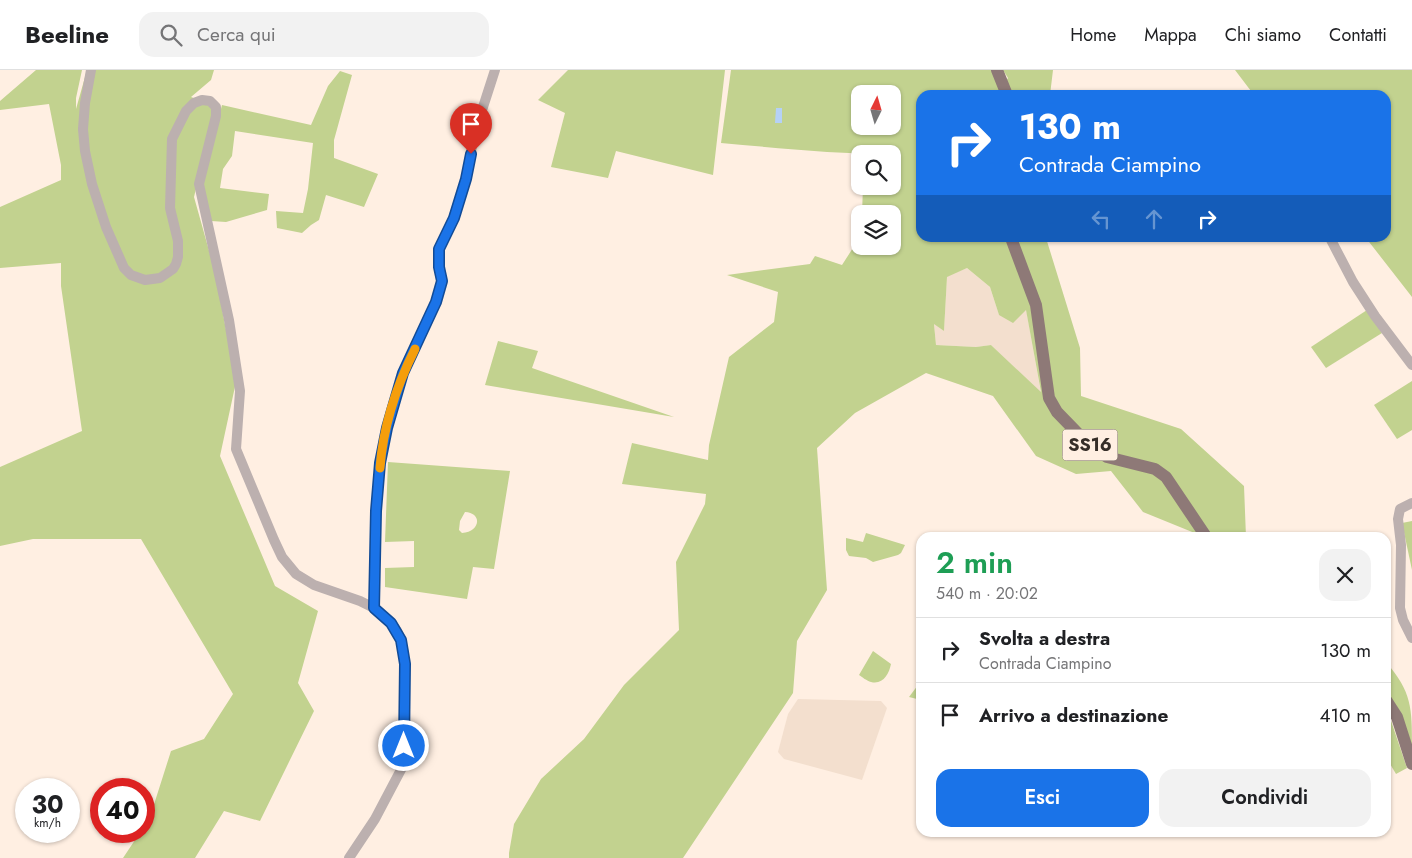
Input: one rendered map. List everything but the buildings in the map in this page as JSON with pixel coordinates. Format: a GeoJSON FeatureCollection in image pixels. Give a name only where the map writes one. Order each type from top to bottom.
{"type":"FeatureCollection","features":[{"type":"Feature","properties":{"kind":"main road"},"geometry":{"type":"LineString","coordinates":[[997,70],[1006,90]]}},
{"type":"Feature","properties":{"kind":"main road","name":"SS16"},"geometry":{"type":"LineString","coordinates":[[1012,242],[1036,305],[1047,389],[1049,398],[1058,412],[1090,446],[1107,457],[1155,468],[1166,477],[1203,532]]}},
{"type":"Feature","properties":{"kind":"main road"},"geometry":{"type":"LineString","coordinates":[[1391,708],[1397,717],[1412,764]]}},
{"type":"Feature","properties":{"kind":"street"},"geometry":{"type":"LineString","coordinates":[[91,70],[85,103],[83,129],[85,151],[92,184],[106,227],[124,268],[131,275],[145,280],[153,280],[166,275],[173,269],[178,257],[178,242],[170,208],[172,139],[186,111],[194,103],[202,100],[210,101],[216,107],[216,116],[199,184],[229,320],[240,391],[236,449],[282,557],[296,574],[314,586],[360,601],[374,608],[391,623],[401,640],[404,654],[404,764],[375,819],[348,858]]}},
{"type":"Feature","properties":{"kind":"street"},"geometry":{"type":"LineString","coordinates":[[374,608],[376,511],[380,463],[387,428],[403,373],[436,302],[442,281],[439,267],[439,249],[454,218],[466,179],[474,135],[495,70]]}},
{"type":"Feature","properties":{"kind":"street"},"geometry":{"type":"LineString","coordinates":[[1332,242],[1357,289],[1412,365]]}},
{"type":"Feature","properties":{"kind":"street"},"geometry":{"type":"LineString","coordinates":[[1412,503],[1400,509],[1398,519],[1401,545],[1400,608],[1403,620],[1412,638]]}},
{"type":"Feature","properties":{"kind":"shaded area"},"geometry":{"type":"Polygon","coordinates":[[[967,268],[990,287],[999,315],[1026,309],[1041,393],[991,345],[976,347],[936,345],[934,323],[944,331],[947,276],[967,268]]]}},
{"type":"Feature","properties":{"kind":"shaded area"},"geometry":{"type":"Polygon","coordinates":[[[798,699],[881,701],[887,708],[862,780],[784,759],[778,752],[788,714],[798,699]]]}},
{"type":"Feature","properties":{"kind":"green space"},"geometry":{"type":"Polygon","coordinates":[[[36,70],[82,70],[76,98],[76,109],[87,70],[214,70],[211,80],[191,97],[210,104],[214,112],[194,197],[215,272],[236,382],[220,456],[275,586],[318,611],[298,683],[314,711],[260,821],[224,811],[195,858],[123,858],[133,843],[155,843],[155,801],[171,751],[204,739],[233,694],[141,539],[33,539],[0,546],[0,467],[82,431],[61,286],[61,263],[0,268],[0,207],[61,180],[61,165],[49,104],[0,110],[0,101],[36,70]]]}},
{"type":"Feature","properties":{"kind":"green space"},"geometry":{"type":"Polygon","coordinates":[[[568,70],[725,70],[713,175],[616,151],[608,178],[551,167],[565,113],[538,100],[568,70]]]}},
{"type":"Feature","properties":{"kind":"green space"},"geometry":{"type":"Polygon","coordinates":[[[731,70],[994,70],[1002,87],[1008,78],[1003,70],[1053,70],[1051,90],[916,90],[916,242],[1047,242],[1080,348],[1081,396],[1181,429],[1244,486],[1246,532],[1192,532],[1143,512],[1111,471],[1076,474],[1036,456],[993,396],[926,373],[855,413],[817,448],[827,590],[797,641],[793,693],[683,858],[509,858],[514,824],[541,779],[584,739],[624,685],[679,630],[676,562],[705,504],[706,494],[622,484],[632,443],[708,460],[709,445],[729,357],[774,322],[778,292],[727,275],[810,264],[815,256],[842,265],[851,251],[851,255],[901,255],[901,205],[862,205],[863,195],[901,195],[901,145],[851,145],[851,153],[721,143],[731,70]],[[967,268],[947,277],[944,331],[934,324],[936,345],[976,347],[991,345],[1041,392],[1026,310],[1013,323],[999,315],[990,287],[967,268]]]}},
{"type":"Feature","properties":{"kind":"green space"},"geometry":{"type":"Polygon","coordinates":[[[1235,70],[1412,70],[1412,297],[1369,242],[1391,242],[1391,90],[1250,90],[1235,70]]]}},
{"type":"Feature","properties":{"kind":"green space"},"geometry":{"type":"Polygon","coordinates":[[[340,71],[352,75],[334,140],[334,158],[378,174],[364,207],[326,195],[319,220],[302,233],[277,228],[276,211],[303,213],[308,189],[313,143],[235,131],[232,156],[223,169],[220,188],[269,194],[267,210],[226,222],[211,221],[202,182],[222,105],[311,125],[328,86],[340,71]]]}},
{"type":"Feature","properties":{"kind":"green space"},"geometry":{"type":"Polygon","coordinates":[[[1367,310],[1382,333],[1326,368],[1311,347],[1367,310]]]}},
{"type":"Feature","properties":{"kind":"green space"},"geometry":{"type":"Polygon","coordinates":[[[498,341],[538,351],[532,368],[674,417],[485,385],[498,341]]]}},
{"type":"Feature","properties":{"kind":"green space"},"geometry":{"type":"Polygon","coordinates":[[[1412,381],[1412,430],[1397,439],[1374,405],[1412,381]]]}},
{"type":"Feature","properties":{"kind":"green space"},"geometry":{"type":"Polygon","coordinates":[[[388,462],[510,471],[494,569],[473,567],[467,599],[385,587],[385,568],[414,567],[414,541],[385,542],[388,462]],[[465,512],[460,521],[459,530],[462,533],[468,532],[476,526],[477,519],[471,513],[465,512]]]}},
{"type":"Feature","properties":{"kind":"green space"},"geometry":{"type":"Polygon","coordinates":[[[1412,521],[1412,570],[1402,523],[1412,521]]]}},
{"type":"Feature","properties":{"kind":"green space"},"geometry":{"type":"Polygon","coordinates":[[[866,533],[905,545],[898,555],[873,562],[866,558],[849,556],[846,550],[846,538],[863,542],[866,533]]]}},
{"type":"Feature","properties":{"kind":"green space"},"geometry":{"type":"Polygon","coordinates":[[[873,651],[891,664],[885,678],[879,682],[868,681],[859,675],[873,651]]]}},
{"type":"Feature","properties":{"kind":"green space"},"geometry":{"type":"Polygon","coordinates":[[[1391,668],[1401,682],[1409,701],[1412,721],[1412,747],[1401,713],[1391,698],[1391,668]]]}},
{"type":"Feature","properties":{"kind":"green space"},"geometry":{"type":"Polygon","coordinates":[[[916,688],[916,699],[909,697],[916,688]]]}},
{"type":"Feature","properties":{"kind":"green space"},"geometry":{"type":"Polygon","coordinates":[[[1391,721],[1407,768],[1396,774],[1391,766],[1391,721]]]}},
{"type":"Feature","properties":{"kind":"water"},"geometry":{"type":"Polygon","coordinates":[[[776,108],[782,108],[782,123],[775,123],[776,108]]]}},
{"type":"Feature","properties":{"kind":"slow traffic"},"geometry":{"type":"LineString","coordinates":[[380,468],[387,428],[403,373],[415,349]]}},
{"type":"Feature","properties":{"kind":"route"},"geometry":{"type":"LineString","coordinates":[[404,746],[405,664],[401,640],[391,623],[374,608],[376,511],[380,463],[387,428],[403,373],[436,302],[442,281],[439,267],[439,249],[454,218],[466,179],[471,154]]}}]}
